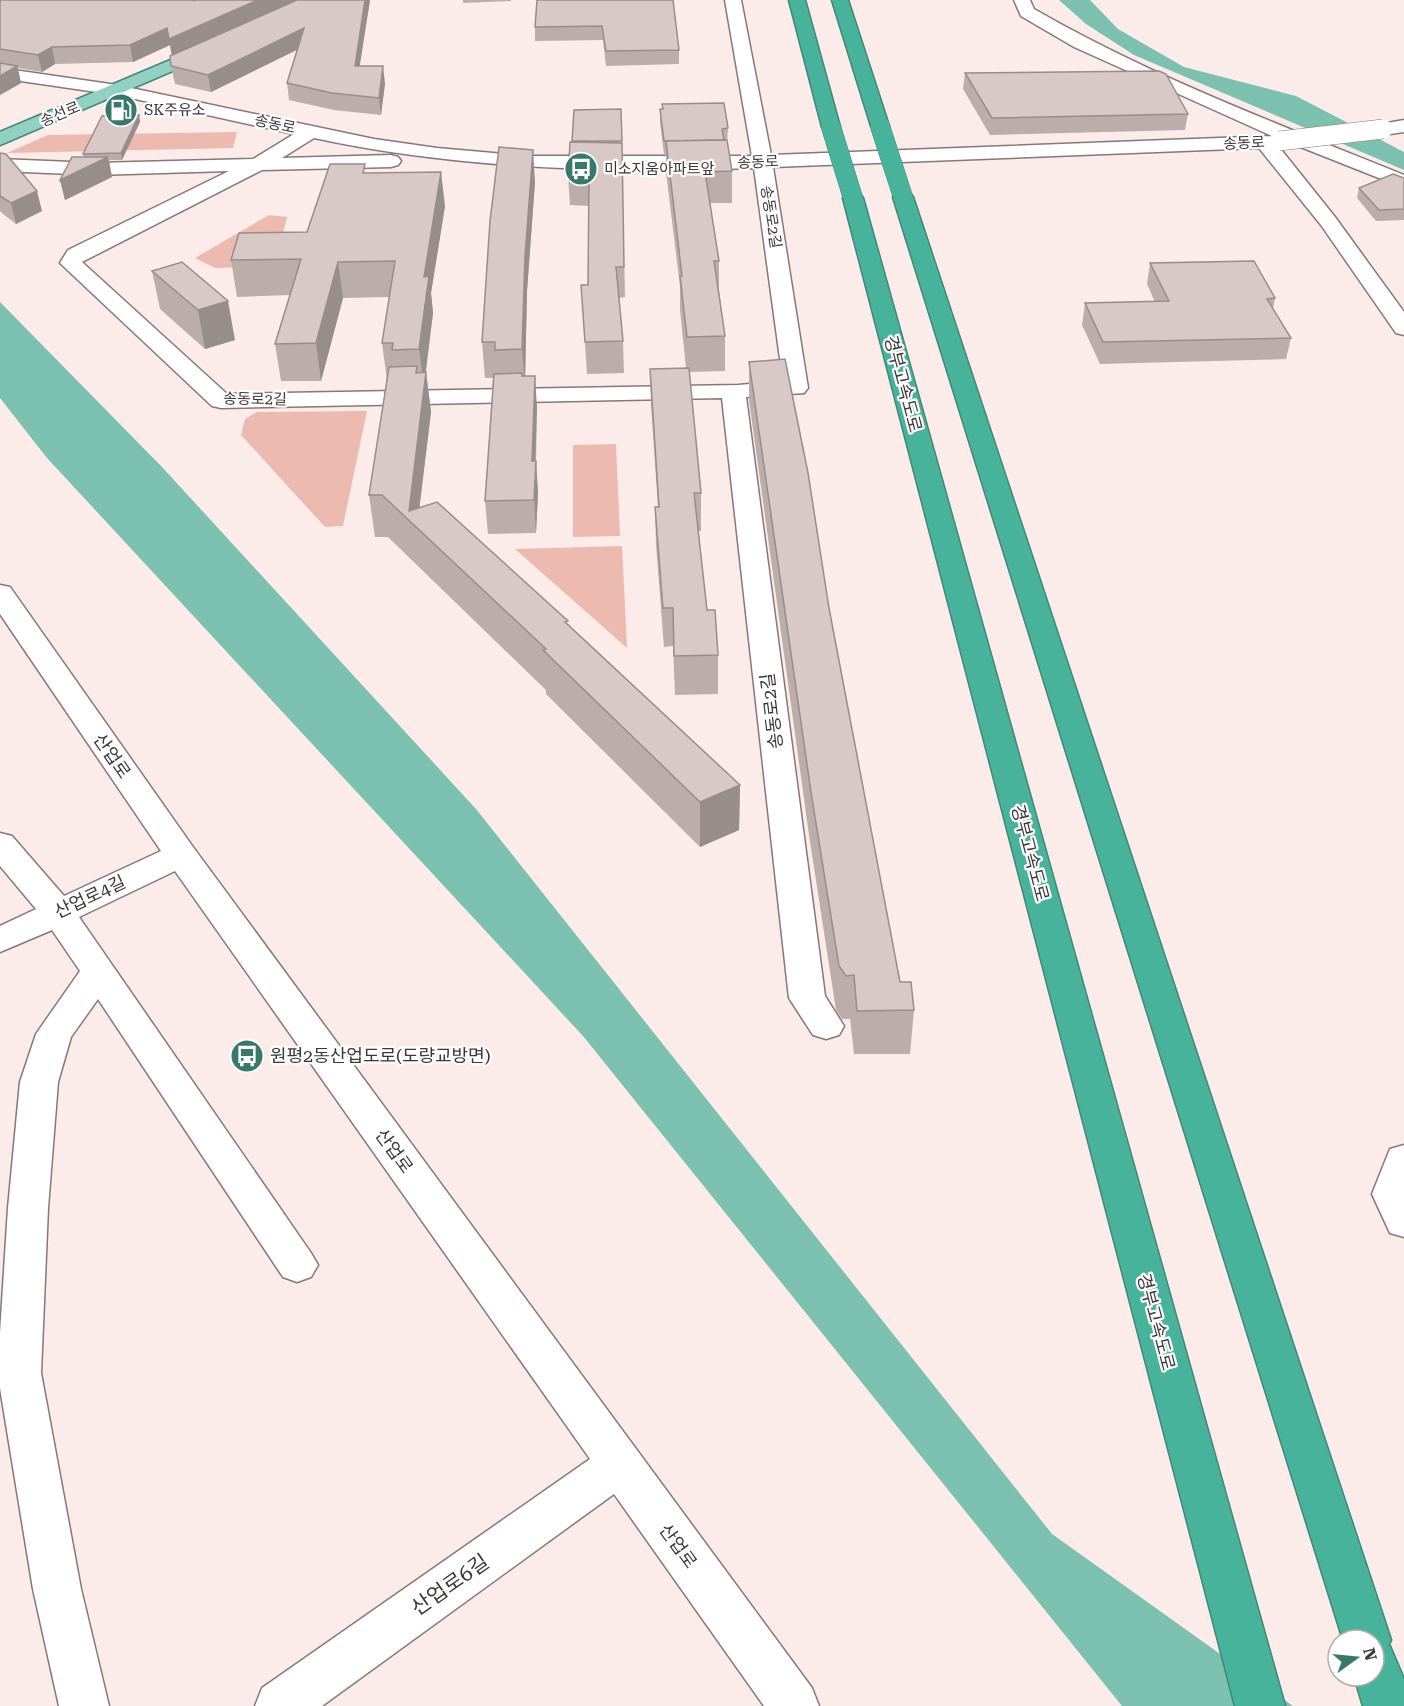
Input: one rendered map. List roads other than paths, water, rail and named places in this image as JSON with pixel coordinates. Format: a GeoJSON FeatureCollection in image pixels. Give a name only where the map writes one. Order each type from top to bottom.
{"type":"FeatureCollection","features":[{"type":"Feature","properties":{"kind":"highway","name":"경부고속도로"},"geometry":{"type":"LineString","coordinates":[[797,0],[831,127],[853,198],[1260,1706]]}},
{"type":"Feature","properties":{"kind":"highway"},"geometry":{"type":"LineString","coordinates":[[840,0],[1363,1628]]}},
{"type":"Feature","properties":{"kind":"highway"},"geometry":{"type":"LineString","coordinates":[[1382,1688],[1388,1706]]}},
{"type":"Feature","properties":{"kind":"main road","name":"송선로"},"geometry":{"type":"LineString","coordinates":[[0,140],[233,38]]}},
{"type":"Feature","properties":{"kind":"street"},"geometry":{"type":"LineString","coordinates":[[733,0],[762,162]]}},
{"type":"Feature","properties":{"kind":"street"},"geometry":{"type":"LineString","coordinates":[[1022,0],[1027,12],[1080,43],[1273,129],[1404,182]]}},
{"type":"Feature","properties":{"kind":"street","name":"송동로"},"geometry":{"type":"LineString","coordinates":[[0,73],[117,90],[374,145],[492,159],[599,164],[762,162],[1272,141],[1404,126]]}},
{"type":"Feature","properties":{"kind":"street","name":"송동로2길"},"geometry":{"type":"LineString","coordinates":[[312,132],[257,165],[76,255],[71,263],[220,401],[796,388],[762,162]]}},
{"type":"Feature","properties":{"kind":"street"},"geometry":{"type":"LineString","coordinates":[[1272,141],[1404,328]]}},
{"type":"Feature","properties":{"kind":"street"},"geometry":{"type":"LineString","coordinates":[[0,165],[95,169],[492,159]]}},
{"type":"Feature","properties":{"kind":"street","name":"송동로2길"},"geometry":{"type":"LineString","coordinates":[[733,390],[807,998],[826,1026]]}},
{"type":"Feature","properties":{"kind":"street","name":"산업로"},"geometry":{"type":"LineString","coordinates":[[0,593],[181,855],[794,1706]]}},
{"type":"Feature","properties":{"kind":"street"},"geometry":{"type":"LineString","coordinates":[[0,844],[58,912],[297,1265]]}},
{"type":"Feature","properties":{"kind":"street","name":"산업로4길"},"geometry":{"type":"LineString","coordinates":[[0,940],[181,855]]}},
{"type":"Feature","properties":{"kind":"street"},"geometry":{"type":"LineString","coordinates":[[84,1706],[57,1589],[19,1373],[28,1208],[39,1082],[54,1034],[98,972]]}},
{"type":"Feature","properties":{"kind":"street"},"geometry":{"type":"LineString","coordinates":[[1404,1160],[1392,1194],[1404,1221]]}},
{"type":"Feature","properties":{"kind":"street","name":"산업로6길"},"geometry":{"type":"LineString","coordinates":[[280,1706],[620,1464]]}},
{"type":"Feature","properties":{"kind":"place","name":"SK주유소"},"geometry":{"type":"Point","coordinates":[121,110]}},
{"type":"Feature","properties":{"kind":"place","name":"미소지움아파트앞"},"geometry":{"type":"Point","coordinates":[581,169]}},
{"type":"Feature","properties":{"kind":"place","name":"원평2동산업도로(도량교방면)"},"geometry":{"type":"Point","coordinates":[247,1056]}}]}
